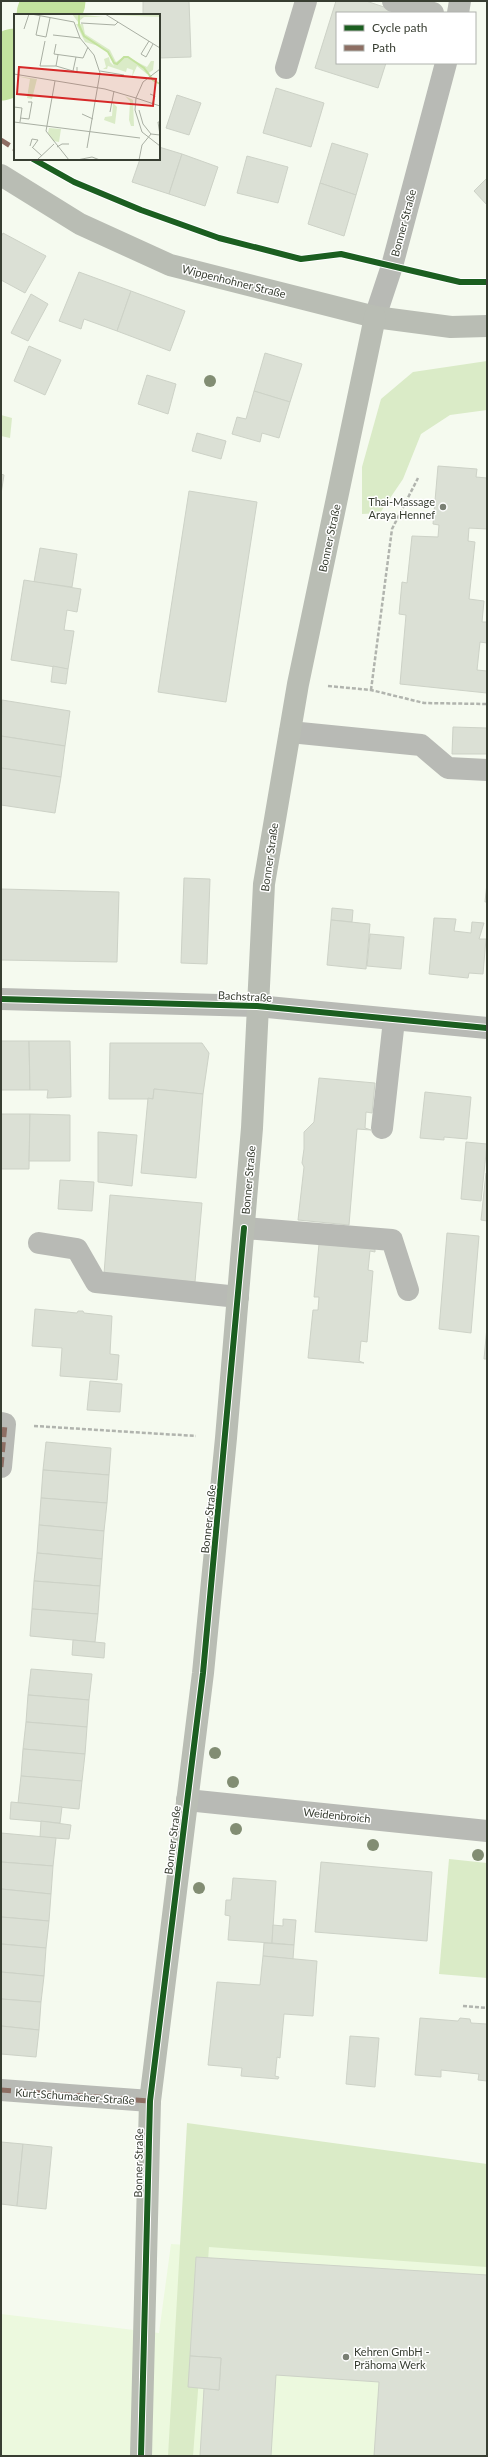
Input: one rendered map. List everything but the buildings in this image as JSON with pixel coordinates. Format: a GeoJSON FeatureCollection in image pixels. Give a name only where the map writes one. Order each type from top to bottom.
{"type":"FeatureCollection","features":[{"type":"Feature","properties":{"kind":"main road","name":"Wippenhohner Straße"},"geometry":{"type":"LineString","coordinates":[[1,175],[80,224],[170,265],[375,317],[451,327],[487,326]]}},
{"type":"Feature","properties":{"kind":"main road","name":"Bonner Straße"},"geometry":{"type":"LineString","coordinates":[[141,2456],[150,2101],[203,1673],[226,1438],[255,1086],[257,1006],[264,884],[298,684],[375,317]]}},
{"type":"Feature","properties":{"kind":"street"},"geometry":{"type":"LineString","coordinates":[[286,68],[306,1]]}},
{"type":"Feature","properties":{"kind":"street"},"geometry":{"type":"LineString","coordinates":[[393,1],[430,12]]}},
{"type":"Feature","properties":{"kind":"street"},"geometry":{"type":"LineString","coordinates":[[458,12],[460,1]]}},
{"type":"Feature","properties":{"kind":"street","name":"Bonner Straße"},"geometry":{"type":"LineString","coordinates":[[375,317],[392,266],[446,64]]}},
{"type":"Feature","properties":{"kind":"street"},"geometry":{"type":"LineString","coordinates":[[290,732],[421,745],[448,768],[487,770]]}},
{"type":"Feature","properties":{"kind":"street","name":"Bachstraße"},"geometry":{"type":"LineString","coordinates":[[1,999],[257,1006],[487,1028]]}},
{"type":"Feature","properties":{"kind":"street"},"geometry":{"type":"LineString","coordinates":[[382,1128],[394,1020]]}},
{"type":"Feature","properties":{"kind":"street"},"geometry":{"type":"LineString","coordinates":[[244,1228],[392,1240],[408,1290]]}},
{"type":"Feature","properties":{"kind":"street"},"geometry":{"type":"LineString","coordinates":[[39,1243],[77,1249],[96,1282],[238,1298]]}},
{"type":"Feature","properties":{"kind":"street"},"geometry":{"type":"LineString","coordinates":[[1,1467],[3,1424]]}},
{"type":"Feature","properties":{"kind":"street","name":"Weidenbroich"},"geometry":{"type":"LineString","coordinates":[[187,1800],[487,1831]]}},
{"type":"Feature","properties":{"kind":"street","name":"Kurt-Schumacher-Straße"},"geometry":{"type":"LineString","coordinates":[[1,2090],[150,2101]]}},
{"type":"Feature","properties":{"kind":"path"},"geometry":{"type":"LineString","coordinates":[[371,690],[392,529],[418,478]]}},
{"type":"Feature","properties":{"kind":"path"},"geometry":{"type":"LineString","coordinates":[[298,684],[371,690],[424,703],[487,704]]}},
{"type":"Feature","properties":{"kind":"path"},"geometry":{"type":"LineString","coordinates":[[3,1424],[226,1438]]}},
{"type":"Feature","properties":{"kind":"path"},"geometry":{"type":"LineString","coordinates":[[463,2006],[487,2008]]}},
{"type":"Feature","properties":{"kind":"shaded area"},"geometry":{"type":"Polygon","coordinates":[[[487,361],[487,410],[450,415],[421,434],[403,479],[380,513],[362,514],[362,467],[381,399],[413,372],[487,361]]]}},
{"type":"Feature","properties":{"kind":"shaded area"},"geometry":{"type":"Polygon","coordinates":[[[1,415],[12,418],[10,438],[1,436],[1,415]]]}},
{"type":"Feature","properties":{"kind":"shaded area"},"geometry":{"type":"Polygon","coordinates":[[[449,1859],[487,1863],[487,1978],[439,1974],[449,1859]]]}},
{"type":"Feature","properties":{"kind":"shaded area"},"geometry":{"type":"Polygon","coordinates":[[[187,2123],[487,2164],[487,2267],[209,2247],[193,2456],[168,2456],[187,2123]]]}},
{"type":"Feature","properties":{"kind":"shaded area"},"geometry":{"type":"Polygon","coordinates":[[[171,2244],[487,2264],[487,2456],[1,2456],[1,2314],[159,2333],[171,2244]]]}},
{"type":"Feature","properties":{"kind":"waterway"},"geometry":{"type":"LineString","coordinates":[[48,14],[54,1]]}},
{"type":"Feature","properties":{"kind":"waterway"},"geometry":{"type":"LineString","coordinates":[[1,69],[14,61]]}},
{"type":"Feature","properties":{"kind":"marked path"},"geometry":{"type":"LineString","coordinates":[[1,140],[14,148]]}},
{"type":"Feature","properties":{"kind":"marked path"},"geometry":{"type":"LineString","coordinates":[[1,1467],[5,1424]]}},
{"type":"Feature","properties":{"kind":"marked path"},"geometry":{"type":"LineString","coordinates":[[1,2090],[150,2101]]}},
{"type":"Feature","properties":{"kind":"cycle path"},"geometry":{"type":"LineString","coordinates":[[35,160],[74,182],[141,210],[219,238],[301,259],[341,254],[460,282],[487,282]]}},
{"type":"Feature","properties":{"kind":"cycle path"},"geometry":{"type":"LineString","coordinates":[[1,999],[257,1006],[487,1028]]}},
{"type":"Feature","properties":{"kind":"cycle path"},"geometry":{"type":"LineString","coordinates":[[141,2456],[150,2101],[203,1673],[244,1228]]}},
{"type":"Feature","properties":{"kind":"place","name":"Thai-Massage Araya Hennef"},"geometry":{"type":"Point","coordinates":[443,507]}},
{"type":"Feature","properties":{"kind":"place","name":"Kehren GmbH - Prähoma Werk"},"geometry":{"type":"Point","coordinates":[346,2357]}}]}
